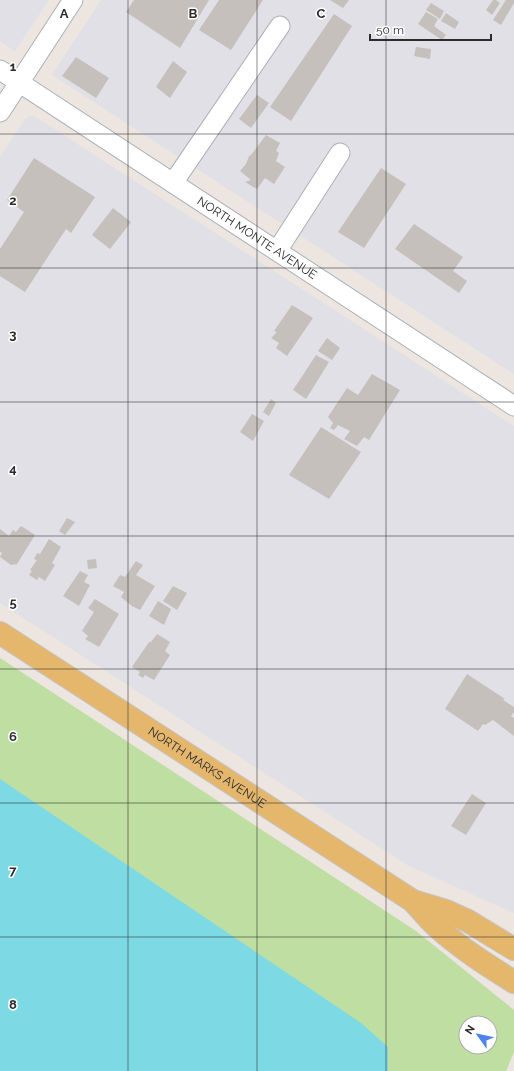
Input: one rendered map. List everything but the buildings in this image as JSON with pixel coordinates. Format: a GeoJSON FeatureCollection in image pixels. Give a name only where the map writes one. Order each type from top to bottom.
{"type":"FeatureCollection","features":[{"type":"Feature","properties":{"kind":"main road","name":"NORTH MARKS AVENUE"},"geometry":{"type":"LineString","coordinates":[[0,633],[413,901],[453,941],[514,982]]}},
{"type":"Feature","properties":{"kind":"main road","name":"NORTH MARKS AVENUE"},"geometry":{"type":"LineString","coordinates":[[413,901],[454,914],[514,949]]}},
{"type":"Feature","properties":{"kind":"street"},"geometry":{"type":"LineString","coordinates":[[0,112],[73,0]]}},
{"type":"Feature","properties":{"kind":"street"},"geometry":{"type":"LineString","coordinates":[[173,183],[280,26]]}},
{"type":"Feature","properties":{"kind":"street","name":"NORTH MONTE AVENUE"},"geometry":{"type":"LineString","coordinates":[[0,70],[514,406]]}},
{"type":"Feature","properties":{"kind":"street"},"geometry":{"type":"LineString","coordinates":[[277,251],[340,153]]}},
{"type":"Feature","properties":{"kind":"shaded area"},"geometry":{"type":"Polygon","coordinates":[[[0,0],[49,0],[15,51],[0,41],[0,0]]]}},
{"type":"Feature","properties":{"kind":"shaded area"},"geometry":{"type":"Polygon","coordinates":[[[101,0],[514,0],[514,374],[52,75],[101,0]]]}},
{"type":"Feature","properties":{"kind":"shaded area"},"geometry":{"type":"Polygon","coordinates":[[[29,116],[34,116],[514,426],[514,913],[409,866],[0,603],[0,157],[25,119],[29,116]]]}},
{"type":"Feature","properties":{"kind":"green space"},"geometry":{"type":"Polygon","coordinates":[[[0,658],[416,931],[514,1010],[514,1052],[506,1071],[0,1071],[0,658]]]}},
{"type":"Feature","properties":{"kind":"water"},"geometry":{"type":"Polygon","coordinates":[[[0,779],[361,1023],[388,1047],[388,1071],[0,1071],[0,779]]]}}]}
